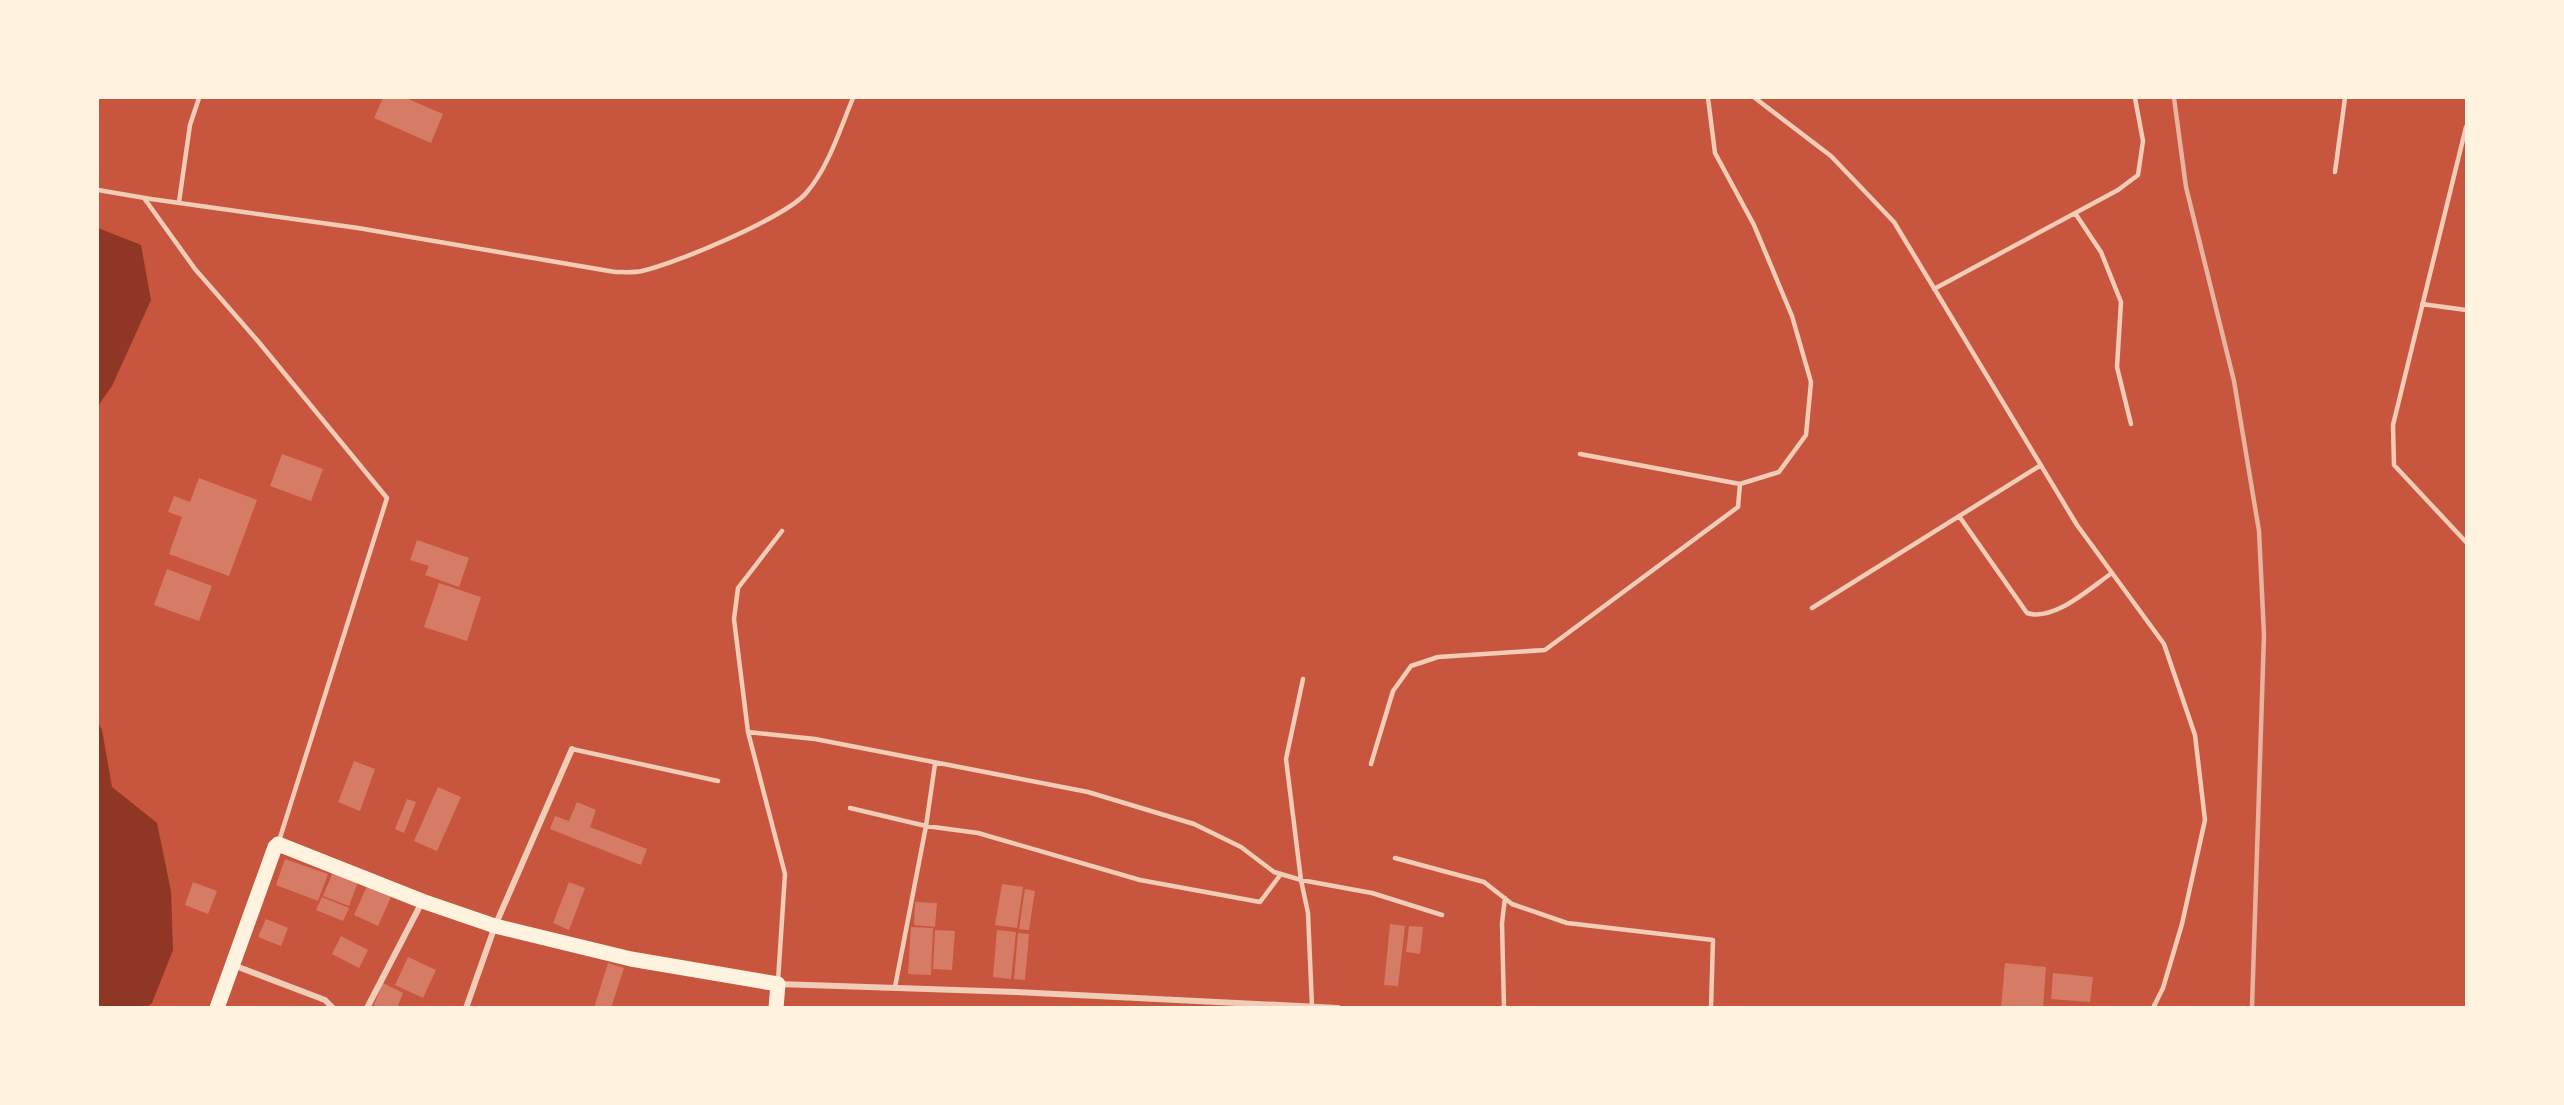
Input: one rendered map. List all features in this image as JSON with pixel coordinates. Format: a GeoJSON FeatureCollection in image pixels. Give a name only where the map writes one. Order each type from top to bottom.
{"type":"FeatureCollection","features":[{"type":"Feature","properties":{"kind":"main road"},"geometry":{"type":"LineString","coordinates":[[217,1008],[278,844],[422,901],[495,926],[631,959],[778,984],[776,1008]]}},
{"type":"Feature","properties":{"kind":"street"},"geometry":{"type":"LineString","coordinates":[[466,1008],[495,926],[572,749]]}},
{"type":"Feature","properties":{"kind":"street"},"geometry":{"type":"LineString","coordinates":[[367,1008],[422,901]]}},
{"type":"Feature","properties":{"kind":"street"},"geometry":{"type":"LineString","coordinates":[[233,964],[325,1000],[333,1008]]}},
{"type":"Feature","properties":{"kind":"street"},"geometry":{"type":"LineString","coordinates":[[778,984],[895,987],[1338,1008]]}},
{"type":"Feature","properties":{"kind":"lane"},"geometry":{"type":"LineString","coordinates":[[179,202],[190,125],[199,98]]}},
{"type":"Feature","properties":{"kind":"lane"},"geometry":{"type":"LineString","coordinates":[[98,190],[358,228],[615,272],[640,272],[666,264],[760,224],[806,195],[820,174],[853,98]]}},
{"type":"Feature","properties":{"kind":"lane"},"geometry":{"type":"LineString","coordinates":[[1580,454],[1740,484],[1779,472],[1806,435],[1811,382],[1792,316],[1754,225],[1715,153],[1708,98]]}},
{"type":"Feature","properties":{"kind":"lane"},"geometry":{"type":"LineString","coordinates":[[1755,98],[1762,100],[1831,156],[1894,222],[2077,525],[2164,645],[2195,735],[2205,820],[2182,924],[2163,988],[2154,1008]]}},
{"type":"Feature","properties":{"kind":"lane"},"geometry":{"type":"LineString","coordinates":[[1934,289],[2118,190],[2138,175],[2143,141],[2135,98]]}},
{"type":"Feature","properties":{"kind":"lane"},"geometry":{"type":"LineString","coordinates":[[2335,172],[2345,98]]}},
{"type":"Feature","properties":{"kind":"lane"},"geometry":{"type":"LineString","coordinates":[[2466,127],[2392,424],[2394,465],[2466,542]]}},
{"type":"Feature","properties":{"kind":"lane"},"geometry":{"type":"LineString","coordinates":[[145,198],[202,278],[384,491],[387,498],[348,628],[278,844]]}},
{"type":"Feature","properties":{"kind":"lane"},"geometry":{"type":"LineString","coordinates":[[2075,213],[2101,252],[2121,302],[2117,367],[2131,424]]}},
{"type":"Feature","properties":{"kind":"lane"},"geometry":{"type":"LineString","coordinates":[[2422,304],[2466,310]]}},
{"type":"Feature","properties":{"kind":"lane"},"geometry":{"type":"LineString","coordinates":[[1812,608],[2041,465]]}},
{"type":"Feature","properties":{"kind":"lane"},"geometry":{"type":"LineString","coordinates":[[1371,764],[1393,691],[1412,666],[1438,657],[1545,650],[1738,507],[1740,484]]}},
{"type":"Feature","properties":{"kind":"lane"},"geometry":{"type":"LineString","coordinates":[[1959,516],[2026,613],[2040,616],[2059,609],[2112,573]]}},
{"type":"Feature","properties":{"kind":"lane"},"geometry":{"type":"LineString","coordinates":[[778,984],[785,874],[748,732],[734,619],[738,588],[782,531]]}},
{"type":"Feature","properties":{"kind":"lane"},"geometry":{"type":"LineString","coordinates":[[1304,679],[1286,759],[1301,880],[1308,914],[1312,1006]]}},
{"type":"Feature","properties":{"kind":"lane"},"geometry":{"type":"LineString","coordinates":[[748,732],[815,739],[1089,792],[1194,824],[1241,847],[1274,872],[1301,880],[1372,893],[1442,915]]}},
{"type":"Feature","properties":{"kind":"lane"},"geometry":{"type":"LineString","coordinates":[[572,749],[718,782]]}},
{"type":"Feature","properties":{"kind":"lane"},"geometry":{"type":"LineString","coordinates":[[895,987],[926,826],[935,764]]}},
{"type":"Feature","properties":{"kind":"lane"},"geometry":{"type":"LineString","coordinates":[[850,807],[926,826],[978,833],[1140,880],[1260,903],[1281,874]]}},
{"type":"Feature","properties":{"kind":"lane"},"geometry":{"type":"LineString","coordinates":[[1395,858],[1484,882],[1512,904],[1567,923],[1713,940],[1711,1008]]}},
{"type":"Feature","properties":{"kind":"lane"},"geometry":{"type":"LineString","coordinates":[[1504,1008],[1502,923],[1505,898]]}},
{"type":"Feature","properties":{"kind":"shaded area"},"geometry":{"type":"Polygon","coordinates":[[[98,228],[141,245],[151,300],[112,386],[98,406],[98,228]]]}},
{"type":"Feature","properties":{"kind":"shaded area"},"geometry":{"type":"Polygon","coordinates":[[[98,722],[102,730],[112,787],[157,823],[171,891],[173,950],[152,1003],[147,1007],[98,1007],[98,722]]]}},
{"type":"Feature","properties":{"kind":"building"},"geometry":{"type":"Polygon","coordinates":[[[383,98],[406,98],[443,114],[431,143],[374,118],[383,98]]]}},
{"type":"Feature","properties":{"kind":"building"},"geometry":{"type":"Polygon","coordinates":[[[282,454],[323,469],[311,501],[270,486],[282,454]]]}},
{"type":"Feature","properties":{"kind":"building"},"geometry":{"type":"Polygon","coordinates":[[[199,478],[257,500],[229,576],[169,554],[182,517],[168,512],[174,496],[190,502],[199,478]]]}},
{"type":"Feature","properties":{"kind":"building"},"geometry":{"type":"Polygon","coordinates":[[[417,540],[469,558],[459,587],[425,575],[429,566],[410,560],[417,540]]]}},
{"type":"Feature","properties":{"kind":"building"},"geometry":{"type":"Polygon","coordinates":[[[167,569],[212,586],[199,621],[154,605],[167,569]]]}},
{"type":"Feature","properties":{"kind":"building"},"geometry":{"type":"Polygon","coordinates":[[[439,583],[481,597],[467,641],[424,627],[439,583]]]}},
{"type":"Feature","properties":{"kind":"building"},"geometry":{"type":"Polygon","coordinates":[[[354,761],[375,769],[360,811],[338,802],[354,761]]]}},
{"type":"Feature","properties":{"kind":"building"},"geometry":{"type":"Polygon","coordinates":[[[438,787],[461,797],[437,851],[414,841],[438,787]]]}},
{"type":"Feature","properties":{"kind":"building"},"geometry":{"type":"Polygon","coordinates":[[[407,799],[416,802],[404,833],[395,829],[407,799]]]}},
{"type":"Feature","properties":{"kind":"building"},"geometry":{"type":"Polygon","coordinates":[[[577,802],[596,810],[590,827],[647,849],[641,865],[550,829],[555,816],[569,821],[577,802]]]}},
{"type":"Feature","properties":{"kind":"building"},"geometry":{"type":"Polygon","coordinates":[[[285,859],[328,874],[318,901],[276,885],[285,859]]]}},
{"type":"Feature","properties":{"kind":"building"},"geometry":{"type":"Polygon","coordinates":[[[333,872],[358,882],[349,906],[323,896],[333,872]]]}},
{"type":"Feature","properties":{"kind":"building"},"geometry":{"type":"Polygon","coordinates":[[[193,882],[217,891],[208,914],[185,905],[193,882]]]}},
{"type":"Feature","properties":{"kind":"building"},"geometry":{"type":"Polygon","coordinates":[[[569,882],[585,888],[569,930],[553,923],[569,882]]]}},
{"type":"Feature","properties":{"kind":"building"},"geometry":{"type":"Polygon","coordinates":[[[1002,884],[1023,887],[1017,928],[995,925],[1002,884]]]}},
{"type":"Feature","properties":{"kind":"building"},"geometry":{"type":"Polygon","coordinates":[[[367,886],[391,897],[378,926],[354,915],[367,886]]]}},
{"type":"Feature","properties":{"kind":"building"},"geometry":{"type":"Polygon","coordinates":[[[1025,889],[1035,891],[1029,930],[1019,929],[1025,889]]]}},
{"type":"Feature","properties":{"kind":"building"},"geometry":{"type":"Polygon","coordinates":[[[322,897],[349,908],[343,921],[316,910],[322,897]]]}},
{"type":"Feature","properties":{"kind":"building"},"geometry":{"type":"Polygon","coordinates":[[[915,902],[937,903],[935,927],[914,925],[915,902]]]}},
{"type":"Feature","properties":{"kind":"building"},"geometry":{"type":"Polygon","coordinates":[[[266,919],[288,928],[281,946],[258,937],[266,919]]]}},
{"type":"Feature","properties":{"kind":"building"},"geometry":{"type":"Polygon","coordinates":[[[1390,924],[1405,926],[1398,986],[1384,985],[1390,924]]]}},
{"type":"Feature","properties":{"kind":"building"},"geometry":{"type":"Polygon","coordinates":[[[1409,926],[1423,927],[1420,954],[1406,952],[1409,926]]]}},
{"type":"Feature","properties":{"kind":"building"},"geometry":{"type":"Polygon","coordinates":[[[911,927],[933,928],[931,975],[908,974],[911,927]]]}},
{"type":"Feature","properties":{"kind":"building"},"geometry":{"type":"Polygon","coordinates":[[[935,930],[955,931],[952,970],[933,969],[935,930]]]}},
{"type":"Feature","properties":{"kind":"building"},"geometry":{"type":"Polygon","coordinates":[[[997,930],[1016,932],[1011,979],[993,977],[997,930]]]}},
{"type":"Feature","properties":{"kind":"building"},"geometry":{"type":"Polygon","coordinates":[[[1018,933],[1029,934],[1025,980],[1014,979],[1018,933]]]}},
{"type":"Feature","properties":{"kind":"building"},"geometry":{"type":"Polygon","coordinates":[[[341,936],[368,950],[359,968],[332,954],[341,936]]]}},
{"type":"Feature","properties":{"kind":"building"},"geometry":{"type":"Polygon","coordinates":[[[408,957],[436,970],[423,998],[395,985],[408,957]]]}},
{"type":"Feature","properties":{"kind":"building"},"geometry":{"type":"Polygon","coordinates":[[[608,963],[624,968],[611,1008],[594,1008],[608,963]]]}},
{"type":"Feature","properties":{"kind":"building"},"geometry":{"type":"Polygon","coordinates":[[[2005,963],[2046,967],[2043,1008],[2001,1008],[2005,963]]]}},
{"type":"Feature","properties":{"kind":"building"},"geometry":{"type":"Polygon","coordinates":[[[2053,973],[2093,977],[2090,1002],[2051,999],[2053,973]]]}},
{"type":"Feature","properties":{"kind":"building"},"geometry":{"type":"Polygon","coordinates":[[[383,983],[403,993],[397,1008],[373,1007],[383,983]]]}},
{"type":"Feature","properties":{"kind":"railway"},"geometry":{"type":"LineString","coordinates":[[2174,98],[2186,187],[2234,381],[2259,531],[2264,635],[2252,1008]]}}]}
